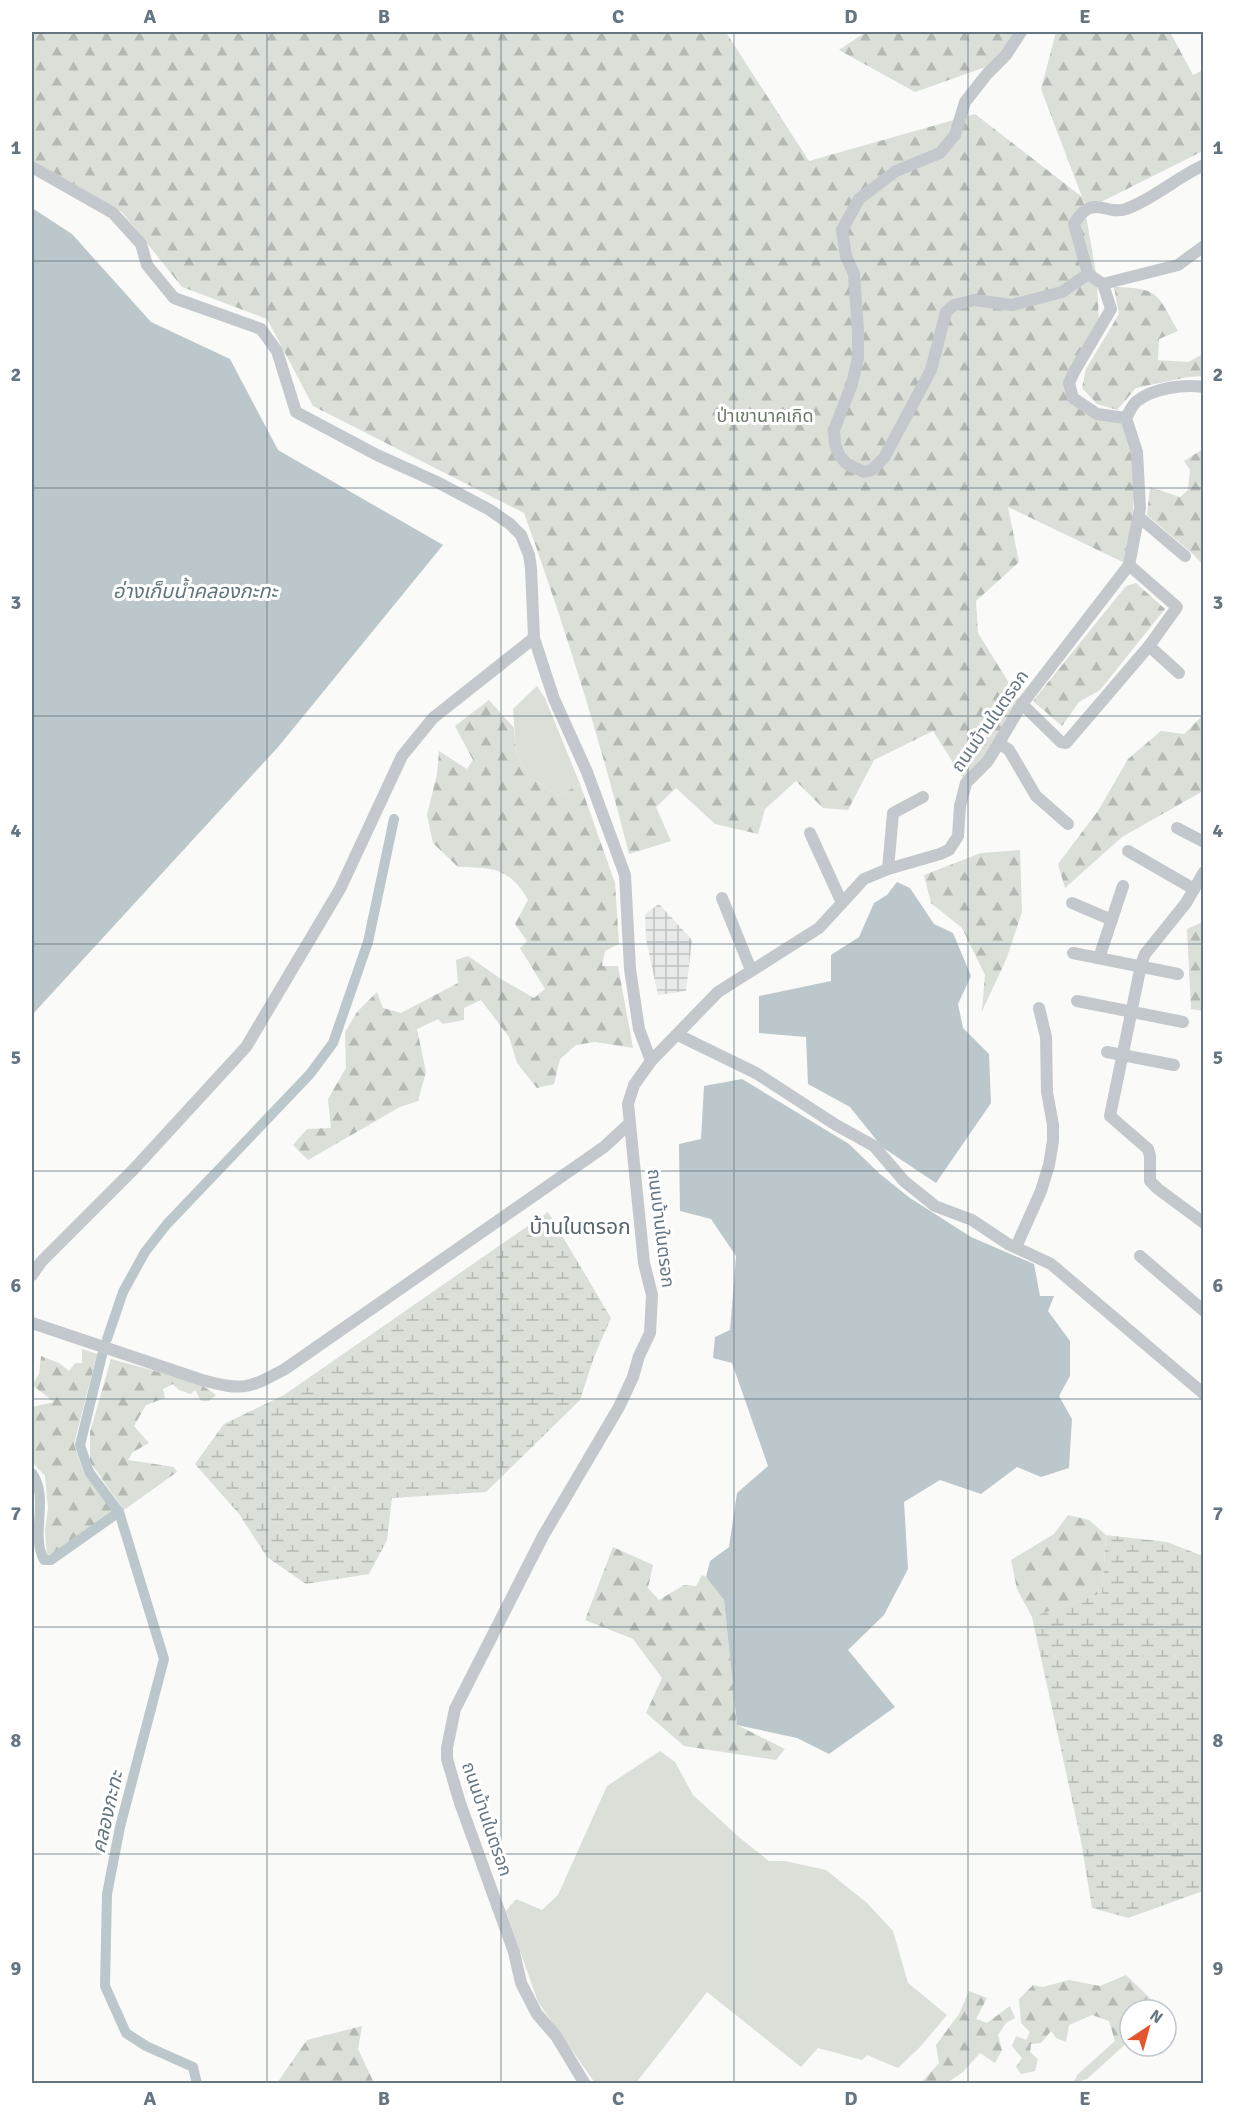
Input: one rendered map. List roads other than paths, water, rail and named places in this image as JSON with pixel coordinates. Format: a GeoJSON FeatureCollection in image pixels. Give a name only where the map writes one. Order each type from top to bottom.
{"type":"FeatureCollection","features":[{"type":"Feature","properties":{"kind":"street"},"geometry":{"type":"LineString","coordinates":[[1022,32],[1006,55],[987,74],[965,102],[955,135],[940,153],[896,171],[859,199],[842,230],[846,256],[854,274],[858,358],[852,384],[834,430],[835,444],[839,454],[847,464],[864,472],[872,470],[884,458],[931,370],[946,312],[954,305],[974,300],[1012,305],[1062,292],[1088,274]]}},
{"type":"Feature","properties":{"kind":"street"},"geometry":{"type":"LineString","coordinates":[[1203,165],[1125,210],[1092,207],[1081,212],[1074,224],[1088,274],[1102,284],[1111,309],[1070,383],[1073,398],[1097,414],[1126,418],[1135,402],[1150,394],[1172,387],[1203,387]]}},
{"type":"Feature","properties":{"kind":"street"},"geometry":{"type":"LineString","coordinates":[[32,166],[113,213],[141,244],[147,265],[174,298],[261,329],[278,351],[296,411],[377,455],[439,483],[510,524],[521,535],[529,555],[534,638],[554,699],[587,772],[625,875],[630,969],[639,1029],[651,1061]]}},
{"type":"Feature","properties":{"kind":"street"},"geometry":{"type":"LineString","coordinates":[[1102,284],[1178,264],[1203,246]]}},
{"type":"Feature","properties":{"kind":"street","name":"ถนนบ้านในตรอก"},"geometry":{"type":"LineString","coordinates":[[585,2084],[556,2036],[537,2014],[521,1983],[514,1952],[460,1803],[447,1759],[447,1748],[455,1709],[543,1536],[619,1407],[650,1333],[652,1295],[644,1263],[628,1104],[634,1085],[651,1061],[717,992],[819,928],[864,879],[888,869],[940,855],[949,850],[957,836],[960,806],[966,783],[988,761],[1022,704],[1129,565],[1140,508],[1137,452],[1126,418]]}},
{"type":"Feature","properties":{"kind":"street"},"geometry":{"type":"LineString","coordinates":[[1139,517],[1185,556]]}},
{"type":"Feature","properties":{"kind":"street"},"geometry":{"type":"LineString","coordinates":[[1022,704],[1061,742],[1066,743],[1149,646],[1177,607],[1129,565]]}},
{"type":"Feature","properties":{"kind":"street"},"geometry":{"type":"LineString","coordinates":[[32,1275],[41,1262],[134,1169],[246,1047],[340,889],[402,756],[433,718],[534,638]]}},
{"type":"Feature","properties":{"kind":"street"},"geometry":{"type":"LineString","coordinates":[[1149,646],[1179,673]]}},
{"type":"Feature","properties":{"kind":"street"},"geometry":{"type":"LineString","coordinates":[[999,743],[1009,750],[1036,796],[1068,824]]}},
{"type":"Feature","properties":{"kind":"street"},"geometry":{"type":"LineString","coordinates":[[888,869],[893,813],[923,797]]}},
{"type":"Feature","properties":{"kind":"street"},"geometry":{"type":"LineString","coordinates":[[1177,828],[1203,842]]}},
{"type":"Feature","properties":{"kind":"street"},"geometry":{"type":"LineString","coordinates":[[810,833],[842,903]]}},
{"type":"Feature","properties":{"kind":"street"},"geometry":{"type":"LineString","coordinates":[[1128,851],[1194,889]]}},
{"type":"Feature","properties":{"kind":"street"},"geometry":{"type":"LineString","coordinates":[[1203,872],[1186,903],[1145,954],[1110,1116],[1148,1149],[1150,1180],[1158,1189],[1203,1220]]}},
{"type":"Feature","properties":{"kind":"street"},"geometry":{"type":"LineString","coordinates":[[1099,958],[1123,886]]}},
{"type":"Feature","properties":{"kind":"street"},"geometry":{"type":"LineString","coordinates":[[722,898],[751,970]]}},
{"type":"Feature","properties":{"kind":"street"},"geometry":{"type":"LineString","coordinates":[[1072,903],[1112,920]]}},
{"type":"Feature","properties":{"kind":"street"},"geometry":{"type":"LineString","coordinates":[[1073,953],[1178,974]]}},
{"type":"Feature","properties":{"kind":"street"},"geometry":{"type":"LineString","coordinates":[[1077,1001],[1183,1022]]}},
{"type":"Feature","properties":{"kind":"street"},"geometry":{"type":"LineString","coordinates":[[1016,1247],[1041,1191],[1049,1166],[1053,1141],[1047,1092],[1046,1037],[1039,1008]]}},
{"type":"Feature","properties":{"kind":"street"},"geometry":{"type":"LineString","coordinates":[[678,1035],[756,1073],[836,1125],[874,1146],[904,1181],[935,1206],[972,1220],[1008,1244],[1051,1263],[1203,1394]]}},
{"type":"Feature","properties":{"kind":"street"},"geometry":{"type":"LineString","coordinates":[[1107,1052],[1174,1065]]}},
{"type":"Feature","properties":{"kind":"street"},"geometry":{"type":"LineString","coordinates":[[32,1323],[202,1380],[224,1386],[255,1385],[305,1356],[604,1147],[630,1123]]}},
{"type":"Feature","properties":{"kind":"street"},"geometry":{"type":"LineString","coordinates":[[1140,1256],[1203,1311]]}},
{"type":"Feature","properties":{"kind":"water","name":"อ่างเก็บน้ำคลองกะทะ"},"geometry":{"type":"Polygon","coordinates":[[[32,208],[72,234],[151,322],[230,359],[278,450],[443,545],[279,746],[32,1015],[32,208]]]}},
{"type":"Feature","properties":{"kind":"water"},"geometry":{"type":"Polygon","coordinates":[[[897,882],[910,888],[934,924],[953,933],[971,976],[958,1004],[963,1028],[989,1054],[991,1103],[936,1183],[882,1147],[850,1107],[808,1084],[806,1037],[759,1033],[759,996],[831,981],[831,955],[859,937],[874,903],[887,895],[897,882]]]}},
{"type":"Feature","properties":{"kind":"water"},"geometry":{"type":"Polygon","coordinates":[[[742,1079],[849,1144],[880,1174],[910,1198],[971,1237],[1034,1264],[1040,1296],[1054,1296],[1048,1311],[1070,1341],[1070,1376],[1059,1396],[1072,1419],[1069,1468],[1041,1477],[1017,1467],[981,1494],[940,1480],[904,1502],[908,1569],[884,1615],[848,1650],[895,1707],[829,1754],[797,1738],[737,1725],[724,1600],[706,1577],[710,1561],[729,1547],[737,1493],[768,1466],[732,1363],[713,1358],[715,1337],[730,1330],[736,1256],[711,1219],[680,1211],[679,1144],[701,1139],[704,1086],[742,1079]]]}},
{"type":"Feature","properties":{"kind":"waterway"},"geometry":{"type":"LineString","coordinates":[[107,1339],[123,1292],[145,1252],[167,1224],[310,1074],[333,1043],[368,942],[394,819]]}},
{"type":"Feature","properties":{"kind":"waterway","name":"คลองกะทะ"},"geometry":{"type":"LineString","coordinates":[[102,1355],[80,1445],[89,1472],[119,1512],[164,1659],[120,1827],[107,1894],[105,1986],[126,2033],[146,2046],[193,2067],[197,2084]]}},
{"type":"Feature","properties":{"kind":"waterway","name":"คลองกะทะ"},"geometry":{"type":"LineString","coordinates":[[32,1473],[40,1493],[39,1539],[44,1560],[51,1560],[119,1512]]}},
{"type":"Feature","properties":{"kind":"district","name":"บ้านในตรอก"},"geometry":{"type":"Point","coordinates":[580,1227]}},
{"type":"Feature","properties":{"kind":"park label","name":"ป่าเขานาคเกิด"},"geometry":{"type":"Point","coordinates":[765,416]}}]}
